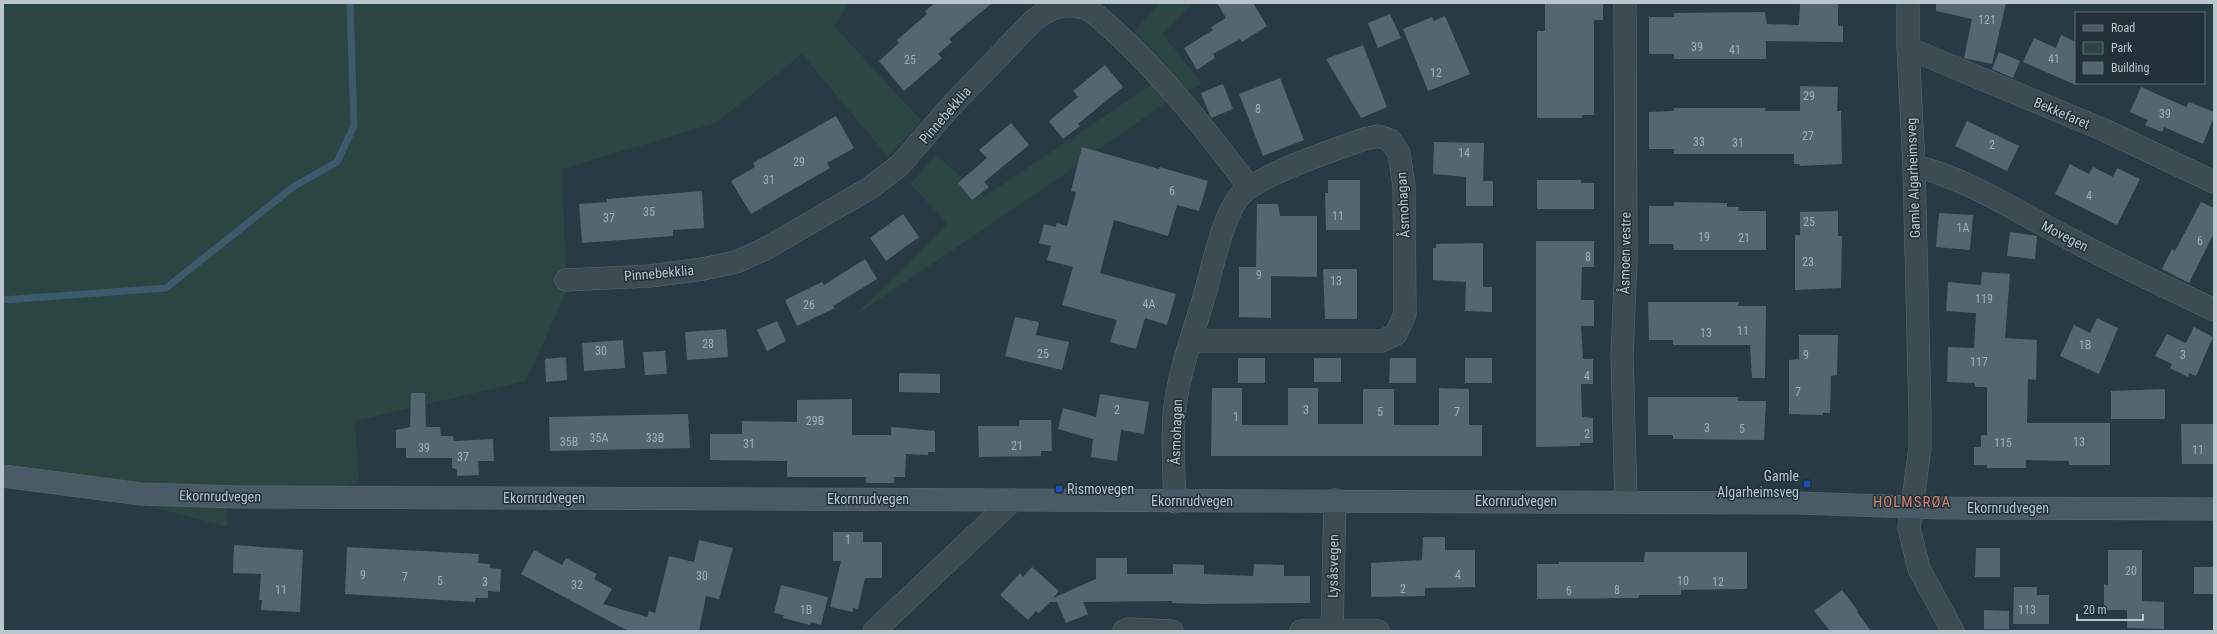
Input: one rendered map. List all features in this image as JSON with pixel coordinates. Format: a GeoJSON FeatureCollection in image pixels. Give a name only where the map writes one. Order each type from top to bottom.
{"type":"FeatureCollection","features":[{"type":"Feature","properties":{"kind":"main road","name":"Ekornrudvegen"},"geometry":{"type":"LineString","coordinates":[[3,476],[141,494],[238,497],[1175,502],[1335,500],[1798,503],[1911,507],[2214,509]]}},
{"type":"Feature","properties":{"kind":"street","name":"Åsmoen vestre"},"geometry":{"type":"LineString","coordinates":[[1625,3],[1626,259],[1622,356],[1626,502]]}},
{"type":"Feature","properties":{"kind":"street","name":"Gamle Algarheimsveg"},"geometry":{"type":"LineString","coordinates":[[1908,3],[1908,48],[1914,166],[1920,415],[1920,448],[1909,528],[1919,569],[1953,631]]}},
{"type":"Feature","properties":{"kind":"street","name":"Pinnebekklia"},"geometry":{"type":"LineString","coordinates":[[566,280],[650,276],[703,269],[736,262],[765,249],[870,188],[900,165],[950,107],[1034,20],[1044,12],[1060,5],[1074,6],[1092,11],[1127,42],[1174,92],[1249,187]]}},
{"type":"Feature","properties":{"kind":"street","name":"Bekkefaret"},"geometry":{"type":"LineString","coordinates":[[1908,48],[2104,130],[2214,182]]}},
{"type":"Feature","properties":{"kind":"street","name":"Åsmohagan"},"geometry":{"type":"LineString","coordinates":[[1175,502],[1174,416],[1178,390],[1192,341],[1227,219],[1238,197],[1249,187],[1282,171],[1364,139],[1378,136],[1390,140],[1399,153],[1404,187],[1405,314],[1396,334],[1382,342],[1192,341]]}},
{"type":"Feature","properties":{"kind":"street","name":"Movegen"},"geometry":{"type":"LineString","coordinates":[[1914,166],[1947,176],[1984,193],[2071,240],[2214,310]]}},
{"type":"Feature","properties":{"kind":"street"},"geometry":{"type":"LineString","coordinates":[[874,631],[1013,500]]}},
{"type":"Feature","properties":{"kind":"street","name":"Lysåsvegen"},"geometry":{"type":"LineString","coordinates":[[1332,631],[1335,500]]}},
{"type":"Feature","properties":{"kind":"street"},"geometry":{"type":"LineString","coordinates":[[1124,631],[1129,629],[1172,631]]}},
{"type":"Feature","properties":{"kind":"street"},"geometry":{"type":"LineString","coordinates":[[1301,631],[1378,631]]}},
{"type":"Feature","properties":{"kind":"green space"},"geometry":{"type":"Polygon","coordinates":[[[3,3],[849,3],[834,26],[922,121],[888,157],[802,54],[716,123],[562,169],[567,291],[526,381],[355,421],[359,483],[225,507],[228,527],[116,499],[60,489],[3,482],[3,3]]]}},
{"type":"Feature","properties":{"kind":"green space"},"geometry":{"type":"Polygon","coordinates":[[[1160,3],[1193,3],[1163,34],[1202,84],[1172,98],[1039,192],[853,317],[948,224],[910,184],[936,155],[984,197],[1166,75],[1129,37],[1160,3]]]}},
{"type":"Feature","properties":{"kind":"building"},"geometry":{"type":"Polygon","coordinates":[[[935,3],[992,3],[949,39],[952,42],[938,54],[942,58],[904,91],[879,61],[899,43],[897,40],[927,14],[925,11],[935,3]]]}},
{"type":"Feature","properties":{"kind":"building"},"geometry":{"type":"Polygon","coordinates":[[[1217,3],[1253,3],[1267,26],[1242,42],[1240,39],[1213,54],[1215,58],[1197,70],[1184,48],[1213,30],[1211,27],[1226,18],[1217,3]]]}},
{"type":"Feature","properties":{"kind":"building"},"geometry":{"type":"Polygon","coordinates":[[[1545,3],[1603,3],[1603,20],[1594,20],[1594,115],[1582,115],[1582,118],[1537,118],[1537,31],[1545,31],[1545,3]]]}},
{"type":"Feature","properties":{"kind":"building"},"geometry":{"type":"Polygon","coordinates":[[[1800,3],[1838,3],[1838,26],[1843,26],[1843,42],[1766,41],[1766,59],[1674,59],[1674,54],[1649,54],[1649,17],[1674,17],[1674,13],[1765,12],[1767,24],[1799,25],[1800,3]]]}},
{"type":"Feature","properties":{"kind":"building"},"geometry":{"type":"Polygon","coordinates":[[[1936,3],[2006,3],[1992,64],[1964,58],[1972,19],[1936,11],[1936,3]]]}},
{"type":"Feature","properties":{"kind":"building"},"geometry":{"type":"Polygon","coordinates":[[[1390,14],[1401,38],[1378,48],[1368,23],[1390,14]]]}},
{"type":"Feature","properties":{"kind":"building"},"geometry":{"type":"Polygon","coordinates":[[[1445,16],[1470,74],[1428,91],[1403,29],[1432,17],[1434,21],[1445,16]]]}},
{"type":"Feature","properties":{"kind":"building"},"geometry":{"type":"Polygon","coordinates":[[[2061,35],[2075,42],[2076,85],[2023,62],[2034,38],[2056,48],[2061,35]]]}},
{"type":"Feature","properties":{"kind":"building"},"geometry":{"type":"Polygon","coordinates":[[[1363,45],[1387,107],[1361,118],[1326,59],[1363,45]]]}},
{"type":"Feature","properties":{"kind":"building"},"geometry":{"type":"Polygon","coordinates":[[[1999,52],[2020,61],[2013,78],[1992,69],[1999,52]]]}},
{"type":"Feature","properties":{"kind":"building"},"geometry":{"type":"Polygon","coordinates":[[[1105,65],[1123,87],[1078,124],[1080,126],[1063,139],[1049,121],[1078,97],[1073,91],[1105,65]]]}},
{"type":"Feature","properties":{"kind":"building"},"geometry":{"type":"Polygon","coordinates":[[[1280,78],[1304,140],[1263,156],[1239,94],[1280,78]]]}},
{"type":"Feature","properties":{"kind":"building"},"geometry":{"type":"Polygon","coordinates":[[[1223,84],[1233,109],[1211,118],[1201,93],[1223,84]]]}},
{"type":"Feature","properties":{"kind":"building"},"geometry":{"type":"Polygon","coordinates":[[[1800,86],[1838,87],[1837,111],[1841,111],[1842,164],[1799,166],[1800,164],[1794,164],[1794,154],[1674,154],[1674,149],[1649,149],[1649,112],[1674,111],[1674,108],[1766,108],[1765,111],[1800,111],[1800,86]]]}},
{"type":"Feature","properties":{"kind":"building"},"geometry":{"type":"Polygon","coordinates":[[[2141,87],[2186,107],[2189,102],[2214,112],[2214,117],[2203,144],[2164,127],[2162,132],[2145,125],[2148,120],[2130,112],[2141,87]]]}},
{"type":"Feature","properties":{"kind":"building"},"geometry":{"type":"Polygon","coordinates":[[[836,116],[854,148],[827,163],[830,168],[751,214],[731,181],[755,167],[753,163],[836,116]]]}},
{"type":"Feature","properties":{"kind":"building"},"geometry":{"type":"Polygon","coordinates":[[[1967,121],[2019,146],[2007,171],[1955,146],[1967,121]]]}},
{"type":"Feature","properties":{"kind":"building"},"geometry":{"type":"Polygon","coordinates":[[[1011,123],[1029,145],[984,182],[989,187],[972,200],[958,183],[987,158],[979,150],[1011,123]]]}},
{"type":"Feature","properties":{"kind":"building"},"geometry":{"type":"Polygon","coordinates":[[[1434,142],[1484,143],[1483,181],[1493,181],[1493,206],[1466,206],[1466,177],[1433,174],[1434,142]]]}},
{"type":"Feature","properties":{"kind":"building"},"geometry":{"type":"Polygon","coordinates":[[[1082,147],[1208,181],[1199,211],[1177,205],[1168,236],[1114,220],[1100,273],[1176,294],[1167,325],[1145,318],[1136,349],[1110,342],[1117,320],[1062,305],[1073,267],[1047,260],[1051,246],[1039,243],[1044,224],[1056,227],[1057,223],[1067,226],[1076,192],[1071,191],[1082,147]]]}},
{"type":"Feature","properties":{"kind":"building"},"geometry":{"type":"Polygon","coordinates":[[[2070,164],[2089,174],[2093,167],[2113,177],[2117,168],[2140,179],[2117,225],[2055,194],[2070,164]]]}},
{"type":"Feature","properties":{"kind":"building"},"geometry":{"type":"Polygon","coordinates":[[[1328,180],[1360,180],[1360,230],[1326,230],[1325,193],[1328,193],[1328,180]]]}},
{"type":"Feature","properties":{"kind":"building"},"geometry":{"type":"Polygon","coordinates":[[[1537,180],[1581,180],[1581,183],[1594,183],[1594,209],[1537,209],[1537,180]]]}},
{"type":"Feature","properties":{"kind":"building"},"geometry":{"type":"Polygon","coordinates":[[[702,191],[704,228],[673,230],[673,236],[582,243],[579,204],[607,202],[607,199],[702,191]]]}},
{"type":"Feature","properties":{"kind":"building"},"geometry":{"type":"Polygon","coordinates":[[[1674,202],[1727,203],[1727,207],[1739,207],[1738,211],[1766,211],[1766,250],[1674,250],[1673,244],[1649,244],[1649,206],[1674,206],[1674,202]]]}},
{"type":"Feature","properties":{"kind":"building"},"geometry":{"type":"Polygon","coordinates":[[[2201,202],[2214,208],[2214,233],[2189,283],[2162,269],[2172,249],[2175,251],[2201,202]]]}},
{"type":"Feature","properties":{"kind":"building"},"geometry":{"type":"Polygon","coordinates":[[[1257,204],[1278,204],[1280,216],[1317,216],[1317,277],[1271,276],[1271,318],[1239,317],[1239,267],[1256,267],[1257,204]]]}},
{"type":"Feature","properties":{"kind":"building"},"geometry":{"type":"Polygon","coordinates":[[[1838,211],[1838,236],[1842,236],[1841,288],[1795,290],[1795,235],[1800,235],[1800,212],[1838,211]]]}},
{"type":"Feature","properties":{"kind":"building"},"geometry":{"type":"Polygon","coordinates":[[[1939,213],[1973,215],[1970,250],[1936,247],[1939,213]]]}},
{"type":"Feature","properties":{"kind":"building"},"geometry":{"type":"Polygon","coordinates":[[[903,214],[919,237],[886,261],[870,238],[903,214]]]}},
{"type":"Feature","properties":{"kind":"building"},"geometry":{"type":"Polygon","coordinates":[[[2010,232],[2037,236],[2035,259],[2007,256],[2010,232]]]}},
{"type":"Feature","properties":{"kind":"building"},"geometry":{"type":"Polygon","coordinates":[[[1536,241],[1594,241],[1594,267],[1582,267],[1581,300],[1594,300],[1594,326],[1581,326],[1583,359],[1593,359],[1593,384],[1581,384],[1582,417],[1593,418],[1593,443],[1580,443],[1580,446],[1536,447],[1536,241]]]}},
{"type":"Feature","properties":{"kind":"building"},"geometry":{"type":"Polygon","coordinates":[[[1483,243],[1483,287],[1492,287],[1492,312],[1465,311],[1466,282],[1433,280],[1433,248],[1436,248],[1436,244],[1483,243]]]}},
{"type":"Feature","properties":{"kind":"building"},"geometry":{"type":"Polygon","coordinates":[[[865,259],[877,279],[833,306],[835,308],[797,326],[785,300],[822,282],[824,285],[865,259]]]}},
{"type":"Feature","properties":{"kind":"building"},"geometry":{"type":"Polygon","coordinates":[[[1323,269],[1357,269],[1357,319],[1325,319],[1323,269]]]}},
{"type":"Feature","properties":{"kind":"building"},"geometry":{"type":"Polygon","coordinates":[[[1982,272],[2010,274],[2005,338],[2037,340],[2036,380],[2028,379],[2027,423],[2110,423],[2110,465],[2069,465],[2069,461],[2026,460],[2026,468],[1987,468],[1987,465],[1974,465],[1974,447],[1981,447],[1981,435],[1987,435],[1987,387],[1975,387],[1975,383],[1947,382],[1948,347],[1974,348],[1976,313],[1946,311],[1948,282],[1981,285],[1982,272]]]}},
{"type":"Feature","properties":{"kind":"building"},"geometry":{"type":"Polygon","coordinates":[[[1648,302],[1739,302],[1738,306],[1766,306],[1765,378],[1752,378],[1750,345],[1673,345],[1673,340],[1649,340],[1648,302]]]}},
{"type":"Feature","properties":{"kind":"building"},"geometry":{"type":"Polygon","coordinates":[[[1015,317],[1039,322],[1036,335],[1069,342],[1062,370],[1005,356],[1015,317]]]}},
{"type":"Feature","properties":{"kind":"building"},"geometry":{"type":"Polygon","coordinates":[[[2097,318],[2118,328],[2099,374],[2060,356],[2074,325],[2090,333],[2097,318]]]}},
{"type":"Feature","properties":{"kind":"building"},"geometry":{"type":"Polygon","coordinates":[[[777,321],[786,341],[767,351],[757,330],[777,321]]]}},
{"type":"Feature","properties":{"kind":"building"},"geometry":{"type":"Polygon","coordinates":[[[2194,327],[2213,337],[2196,376],[2189,373],[2188,377],[2170,368],[2172,364],[2155,356],[2167,334],[2186,343],[2194,327]]]}},
{"type":"Feature","properties":{"kind":"building"},"geometry":{"type":"Polygon","coordinates":[[[726,329],[728,357],[687,360],[685,332],[726,329]]]}},
{"type":"Feature","properties":{"kind":"building"},"geometry":{"type":"Polygon","coordinates":[[[1799,335],[1838,335],[1837,375],[1831,376],[1830,413],[1823,413],[1823,415],[1789,414],[1789,360],[1799,359],[1799,335]]]}},
{"type":"Feature","properties":{"kind":"building"},"geometry":{"type":"Polygon","coordinates":[[[623,340],[625,368],[584,371],[582,343],[623,340]]]}},
{"type":"Feature","properties":{"kind":"building"},"geometry":{"type":"Polygon","coordinates":[[[665,351],[667,374],[645,375],[643,352],[665,351]]]}},
{"type":"Feature","properties":{"kind":"building"},"geometry":{"type":"Polygon","coordinates":[[[566,357],[567,380],[546,382],[545,359],[566,357]]]}},
{"type":"Feature","properties":{"kind":"building"},"geometry":{"type":"Polygon","coordinates":[[[1238,358],[1265,358],[1265,383],[1238,383],[1238,358]]]}},
{"type":"Feature","properties":{"kind":"building"},"geometry":{"type":"Polygon","coordinates":[[[1314,358],[1341,358],[1341,382],[1314,382],[1314,358]]]}},
{"type":"Feature","properties":{"kind":"building"},"geometry":{"type":"Polygon","coordinates":[[[1390,358],[1416,358],[1416,383],[1389,383],[1390,358]]]}},
{"type":"Feature","properties":{"kind":"building"},"geometry":{"type":"Polygon","coordinates":[[[1465,358],[1492,358],[1492,383],[1465,383],[1465,358]]]}},
{"type":"Feature","properties":{"kind":"building"},"geometry":{"type":"Polygon","coordinates":[[[899,373],[940,374],[940,393],[899,392],[899,373]]]}},
{"type":"Feature","properties":{"kind":"building"},"geometry":{"type":"Polygon","coordinates":[[[1212,388],[1242,388],[1242,425],[1288,425],[1288,388],[1318,388],[1318,424],[1363,424],[1363,389],[1394,389],[1394,425],[1439,425],[1439,388],[1469,389],[1469,425],[1482,425],[1482,456],[1211,456],[1212,388]]]}},
{"type":"Feature","properties":{"kind":"building"},"geometry":{"type":"Polygon","coordinates":[[[2165,389],[2165,419],[2111,419],[2111,391],[2165,389]]]}},
{"type":"Feature","properties":{"kind":"building"},"geometry":{"type":"Polygon","coordinates":[[[411,393],[425,393],[426,427],[440,427],[441,436],[453,436],[454,441],[493,439],[494,461],[478,461],[479,475],[457,476],[457,469],[452,468],[452,458],[406,458],[406,448],[396,448],[396,430],[410,427],[411,393]]]}},
{"type":"Feature","properties":{"kind":"building"},"geometry":{"type":"Polygon","coordinates":[[[1100,394],[1149,402],[1144,434],[1121,430],[1117,461],[1091,457],[1093,439],[1058,429],[1063,408],[1096,417],[1100,394]]]}},
{"type":"Feature","properties":{"kind":"building"},"geometry":{"type":"Polygon","coordinates":[[[1648,397],[1738,397],[1738,401],[1766,401],[1764,440],[1673,439],[1673,435],[1648,435],[1648,397]]]}},
{"type":"Feature","properties":{"kind":"building"},"geometry":{"type":"Polygon","coordinates":[[[852,399],[852,435],[891,435],[891,427],[935,431],[935,452],[928,452],[928,455],[906,454],[905,477],[894,477],[894,483],[866,483],[866,477],[787,477],[787,461],[710,460],[710,434],[742,434],[742,421],[797,422],[797,400],[852,399]]]}},
{"type":"Feature","properties":{"kind":"building"},"geometry":{"type":"Polygon","coordinates":[[[688,414],[690,448],[550,451],[549,417],[688,414]]]}},
{"type":"Feature","properties":{"kind":"building"},"geometry":{"type":"Polygon","coordinates":[[[1019,420],[1051,420],[1052,451],[1041,451],[1041,456],[979,457],[978,426],[1019,426],[1019,420]]]}},
{"type":"Feature","properties":{"kind":"building"},"geometry":{"type":"Polygon","coordinates":[[[2181,424],[2214,424],[2214,464],[2182,464],[2181,424]]]}},
{"type":"Feature","properties":{"kind":"building"},"geometry":{"type":"Polygon","coordinates":[[[833,532],[863,532],[863,542],[882,542],[882,578],[865,578],[858,609],[853,608],[853,612],[830,607],[841,561],[833,561],[833,532]]]}},
{"type":"Feature","properties":{"kind":"building"},"geometry":{"type":"Polygon","coordinates":[[[1423,537],[1445,537],[1445,550],[1475,550],[1475,587],[1425,588],[1425,596],[1371,597],[1371,563],[1422,560],[1423,537]]]}},
{"type":"Feature","properties":{"kind":"building"},"geometry":{"type":"Polygon","coordinates":[[[699,540],[733,548],[719,599],[706,596],[699,631],[628,631],[521,574],[534,550],[562,565],[566,558],[597,574],[594,579],[612,589],[603,604],[647,617],[649,611],[655,613],[669,556],[694,562],[699,540]]]}},
{"type":"Feature","properties":{"kind":"building"},"geometry":{"type":"Polygon","coordinates":[[[234,545],[303,550],[300,612],[261,610],[262,600],[259,600],[261,574],[233,573],[234,545]]]}},
{"type":"Feature","properties":{"kind":"building"},"geometry":{"type":"Polygon","coordinates":[[[347,547],[479,554],[478,563],[490,564],[490,568],[501,569],[500,592],[488,591],[488,598],[476,598],[475,602],[345,594],[347,547]]]}},
{"type":"Feature","properties":{"kind":"building"},"geometry":{"type":"Polygon","coordinates":[[[1976,548],[2000,548],[2000,577],[1975,577],[1976,548]]]}},
{"type":"Feature","properties":{"kind":"building"},"geometry":{"type":"Polygon","coordinates":[[[2108,550],[2142,550],[2142,601],[2164,602],[2164,629],[2127,628],[2127,610],[2104,610],[2104,584],[2108,585],[2108,550]]]}},
{"type":"Feature","properties":{"kind":"building"},"geometry":{"type":"Polygon","coordinates":[[[1645,552],[1747,552],[1747,589],[1681,590],[1681,595],[1639,595],[1639,598],[1537,599],[1537,564],[1559,564],[1559,562],[1644,562],[1645,552]]]}},
{"type":"Feature","properties":{"kind":"building"},"geometry":{"type":"Polygon","coordinates":[[[1096,558],[1127,558],[1127,574],[1173,574],[1173,564],[1204,565],[1204,574],[1253,576],[1254,564],[1284,565],[1284,576],[1310,576],[1310,603],[1203,604],[1172,603],[1172,601],[1083,602],[1088,614],[1066,623],[1057,602],[1050,602],[1039,613],[1036,611],[1028,620],[1000,595],[1020,573],[1023,577],[1032,567],[1059,591],[1053,598],[1096,579],[1096,558]]]}},
{"type":"Feature","properties":{"kind":"building"},"geometry":{"type":"Polygon","coordinates":[[[2194,567],[2214,567],[2214,594],[2194,594],[2194,567]]]}},
{"type":"Feature","properties":{"kind":"building"},"geometry":{"type":"Polygon","coordinates":[[[781,585],[828,597],[821,625],[811,622],[810,625],[783,618],[784,615],[774,613],[781,585]]]}},
{"type":"Feature","properties":{"kind":"building"},"geometry":{"type":"Polygon","coordinates":[[[2014,587],[2037,587],[2037,595],[2049,595],[2049,624],[2013,624],[2014,587]]]}},
{"type":"Feature","properties":{"kind":"building"},"geometry":{"type":"Polygon","coordinates":[[[1842,590],[1871,631],[1830,631],[1814,611],[1842,590]]]}},
{"type":"Feature","properties":{"kind":"building"},"geometry":{"type":"Polygon","coordinates":[[[1984,610],[2009,611],[2009,629],[1984,629],[1984,610]]]}},
{"type":"Feature","properties":{"kind":"waterway"},"geometry":{"type":"LineString","coordinates":[[3,300],[166,288],[293,187],[337,162],[354,126],[350,3]]}},
{"type":"Feature","properties":{"kind":"place","name":"Gamle Algarheimsveg"},"geometry":{"type":"Point","coordinates":[1807,484]}},
{"type":"Feature","properties":{"kind":"place","name":"Rismovegen"},"geometry":{"type":"Point","coordinates":[1059,489]}},
{"type":"Feature","properties":{"kind":"district","name":"HOLMSRØA"},"geometry":{"type":"Point","coordinates":[1912,502]}}]}
